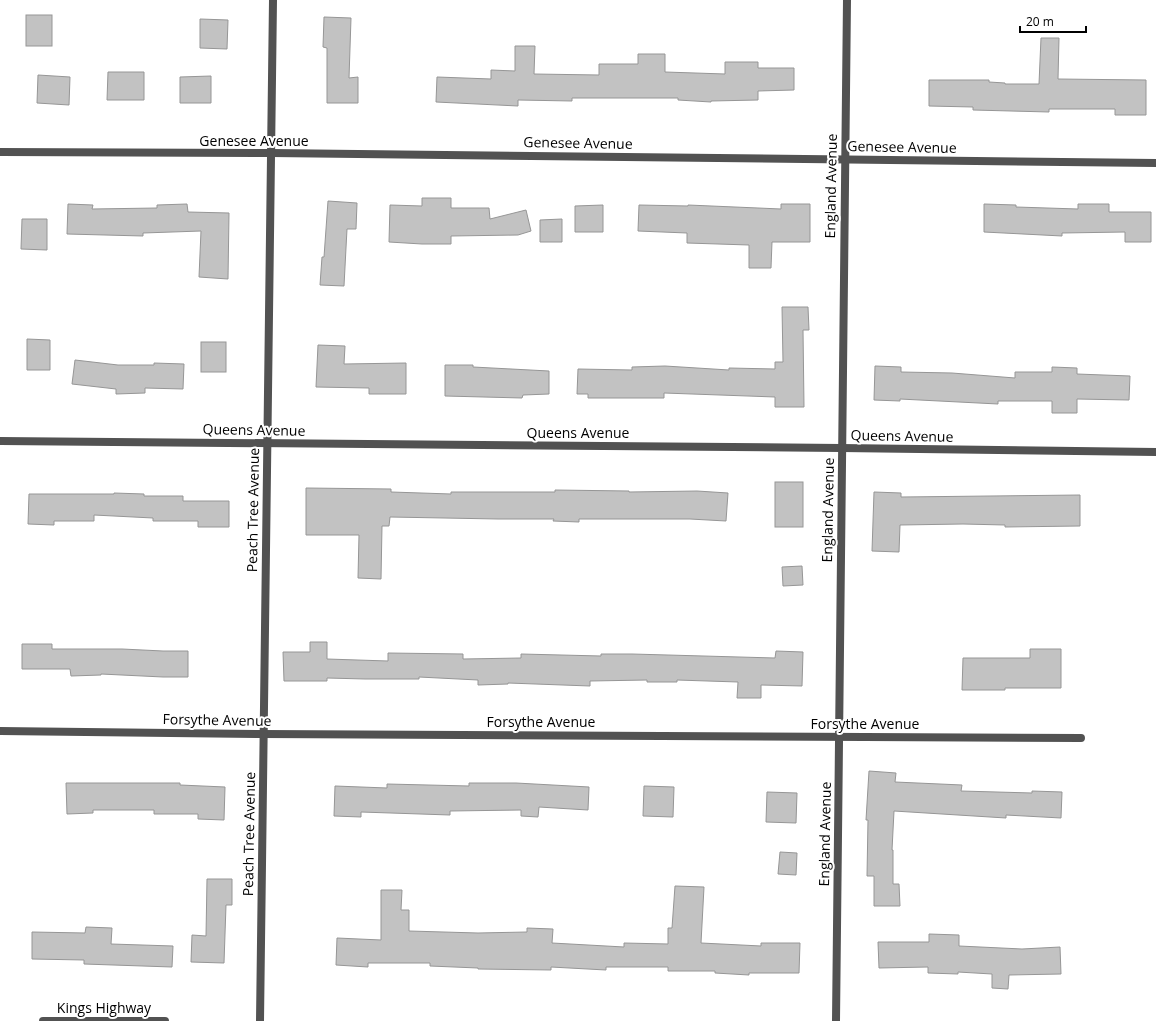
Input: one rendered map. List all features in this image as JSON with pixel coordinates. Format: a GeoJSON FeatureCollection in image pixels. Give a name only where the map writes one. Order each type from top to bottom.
{"type":"FeatureCollection","features":[{"type":"Feature","properties":{"kind":"street","name":"Peach Tree Avenue"},"geometry":{"type":"LineString","coordinates":[[260,1021],[274,0]]}},
{"type":"Feature","properties":{"kind":"street","name":"England Avenue"},"geometry":{"type":"LineString","coordinates":[[836,1021],[846,0]]}},
{"type":"Feature","properties":{"kind":"street","name":"Genesee Avenue"},"geometry":{"type":"LineString","coordinates":[[0,152],[271,153],[1156,163]]}},
{"type":"Feature","properties":{"kind":"street","name":"Queens Avenue"},"geometry":{"type":"LineString","coordinates":[[0,441],[1156,452]]}},
{"type":"Feature","properties":{"kind":"street","name":"Forsythe Avenue"},"geometry":{"type":"LineString","coordinates":[[0,731],[263,734],[1082,738]]}},
{"type":"Feature","properties":{"kind":"street","name":"Kings Highway"},"geometry":{"type":"LineString","coordinates":[[42,1021],[165,1021]]}},
{"type":"Feature","properties":{"kind":"building"},"geometry":{"type":"Polygon","coordinates":[[[26,15],[52,15],[52,46],[26,46],[26,15]]]}},
{"type":"Feature","properties":{"kind":"building"},"geometry":{"type":"Polygon","coordinates":[[[324,17],[351,18],[349,78],[358,77],[358,103],[327,103],[327,48],[323,47],[324,17]]]}},
{"type":"Feature","properties":{"kind":"building"},"geometry":{"type":"Polygon","coordinates":[[[200,19],[228,20],[227,49],[200,48],[200,19]]]}},
{"type":"Feature","properties":{"kind":"building"},"geometry":{"type":"Polygon","coordinates":[[[1041,38],[1059,38],[1058,79],[1146,80],[1146,115],[1115,115],[1115,109],[1049,109],[1049,112],[973,110],[973,107],[929,106],[929,80],[989,80],[989,82],[1005,84],[1039,84],[1041,38]]]}},
{"type":"Feature","properties":{"kind":"building"},"geometry":{"type":"Polygon","coordinates":[[[515,46],[535,46],[534,74],[599,75],[599,64],[638,64],[638,54],[665,54],[665,72],[725,74],[725,62],[758,62],[758,68],[794,68],[794,90],[758,91],[758,100],[711,102],[678,100],[678,98],[572,98],[572,101],[518,100],[518,106],[436,102],[437,77],[491,79],[491,70],[515,71],[515,46]]]}},
{"type":"Feature","properties":{"kind":"building"},"geometry":{"type":"Polygon","coordinates":[[[108,72],[144,72],[144,100],[107,100],[108,72]]]}},
{"type":"Feature","properties":{"kind":"building"},"geometry":{"type":"Polygon","coordinates":[[[38,75],[70,77],[69,105],[37,103],[38,75]]]}},
{"type":"Feature","properties":{"kind":"building"},"geometry":{"type":"Polygon","coordinates":[[[211,76],[211,103],[180,103],[180,77],[211,76]]]}},
{"type":"Feature","properties":{"kind":"building"},"geometry":{"type":"Polygon","coordinates":[[[422,198],[451,198],[451,208],[489,208],[490,219],[526,210],[531,231],[518,235],[451,236],[451,244],[389,242],[390,205],[422,206],[422,198]]]}},
{"type":"Feature","properties":{"kind":"building"},"geometry":{"type":"Polygon","coordinates":[[[328,201],[357,203],[356,229],[347,229],[344,286],[320,285],[322,257],[324,257],[328,201]]]}},
{"type":"Feature","properties":{"kind":"building"},"geometry":{"type":"Polygon","coordinates":[[[68,204],[93,205],[92,209],[157,208],[157,205],[187,204],[188,212],[229,213],[228,279],[199,277],[201,231],[143,233],[143,236],[67,234],[68,204]]]}},
{"type":"Feature","properties":{"kind":"building"},"geometry":{"type":"Polygon","coordinates":[[[781,204],[810,204],[810,242],[772,242],[771,268],[749,268],[749,245],[687,243],[687,233],[638,231],[639,205],[688,205],[781,209],[781,204]]]}},
{"type":"Feature","properties":{"kind":"building"},"geometry":{"type":"Polygon","coordinates":[[[984,204],[1016,205],[1016,207],[1078,209],[1078,204],[1109,204],[1109,212],[1151,212],[1151,242],[1125,242],[1125,232],[1062,233],[1062,236],[984,232],[984,204]]]}},
{"type":"Feature","properties":{"kind":"building"},"geometry":{"type":"Polygon","coordinates":[[[603,205],[603,232],[575,232],[575,206],[603,205]]]}},
{"type":"Feature","properties":{"kind":"building"},"geometry":{"type":"Polygon","coordinates":[[[22,219],[47,219],[47,250],[21,249],[22,219]]]}},
{"type":"Feature","properties":{"kind":"building"},"geometry":{"type":"Polygon","coordinates":[[[562,219],[562,242],[540,242],[540,220],[562,219]]]}},
{"type":"Feature","properties":{"kind":"building"},"geometry":{"type":"Polygon","coordinates":[[[782,307],[808,307],[809,330],[803,330],[804,407],[775,407],[775,397],[664,393],[664,398],[588,398],[588,394],[577,394],[578,369],[632,370],[632,367],[665,366],[729,370],[729,368],[775,369],[775,362],[783,362],[782,307]]]}},
{"type":"Feature","properties":{"kind":"building"},"geometry":{"type":"Polygon","coordinates":[[[27,339],[50,340],[50,370],[27,370],[27,339]]]}},
{"type":"Feature","properties":{"kind":"building"},"geometry":{"type":"Polygon","coordinates":[[[201,342],[226,342],[226,372],[201,372],[201,342]]]}},
{"type":"Feature","properties":{"kind":"building"},"geometry":{"type":"Polygon","coordinates":[[[318,345],[345,346],[344,364],[406,363],[406,394],[369,394],[369,388],[316,387],[318,345]]]}},
{"type":"Feature","properties":{"kind":"building"},"geometry":{"type":"Polygon","coordinates":[[[75,360],[118,365],[154,365],[154,363],[184,364],[183,389],[145,388],[145,393],[116,394],[116,389],[72,384],[75,360]]]}},
{"type":"Feature","properties":{"kind":"building"},"geometry":{"type":"Polygon","coordinates":[[[445,365],[473,365],[473,367],[549,371],[549,394],[523,395],[522,398],[445,396],[445,365]]]}},
{"type":"Feature","properties":{"kind":"building"},"geometry":{"type":"Polygon","coordinates":[[[875,366],[901,367],[901,372],[952,373],[1015,378],[1015,372],[1052,372],[1052,367],[1077,368],[1077,374],[1130,376],[1129,400],[1077,399],[1077,413],[1052,413],[1052,401],[998,401],[998,404],[900,399],[900,401],[874,400],[875,366]]]}},
{"type":"Feature","properties":{"kind":"building"},"geometry":{"type":"Polygon","coordinates":[[[775,482],[803,482],[803,527],[775,527],[775,482]]]}},
{"type":"Feature","properties":{"kind":"building"},"geometry":{"type":"Polygon","coordinates":[[[306,488],[391,489],[391,492],[451,494],[451,492],[555,492],[555,490],[629,492],[697,491],[728,493],[726,521],[690,519],[579,519],[579,522],[553,521],[554,519],[390,517],[389,526],[382,526],[381,579],[358,578],[359,535],[306,535],[306,488]]]}},
{"type":"Feature","properties":{"kind":"building"},"geometry":{"type":"Polygon","coordinates":[[[874,492],[901,493],[901,497],[1080,495],[1080,526],[1005,527],[1005,525],[963,524],[900,525],[899,552],[872,551],[874,492]]]}},
{"type":"Feature","properties":{"kind":"building"},"geometry":{"type":"Polygon","coordinates":[[[29,494],[144,494],[144,496],[183,496],[183,501],[229,501],[229,527],[198,527],[198,521],[153,521],[153,518],[94,515],[94,521],[54,521],[54,525],[28,524],[29,494]]]}},
{"type":"Feature","properties":{"kind":"building"},"geometry":{"type":"Polygon","coordinates":[[[802,566],[803,585],[783,586],[782,567],[802,566]]]}},
{"type":"Feature","properties":{"kind":"building"},"geometry":{"type":"Polygon","coordinates":[[[310,642],[327,642],[327,659],[388,661],[388,653],[463,654],[463,659],[521,658],[521,654],[601,656],[601,654],[632,654],[775,658],[776,651],[803,652],[802,686],[761,685],[761,698],[737,698],[738,682],[677,680],[677,682],[647,682],[647,680],[590,681],[590,686],[508,683],[478,685],[478,680],[419,677],[419,679],[327,678],[327,681],[284,681],[283,652],[310,652],[310,642]]]}},
{"type":"Feature","properties":{"kind":"building"},"geometry":{"type":"Polygon","coordinates":[[[22,644],[52,644],[52,649],[188,651],[188,677],[101,674],[71,676],[70,669],[22,669],[22,644]]]}},
{"type":"Feature","properties":{"kind":"building"},"geometry":{"type":"Polygon","coordinates":[[[1030,649],[1061,649],[1061,688],[962,690],[963,658],[1030,658],[1030,649]]]}},
{"type":"Feature","properties":{"kind":"building"},"geometry":{"type":"Polygon","coordinates":[[[869,771],[896,773],[895,782],[962,785],[961,791],[1032,793],[1032,791],[1062,792],[1061,818],[1006,815],[1006,818],[894,811],[892,850],[893,884],[899,884],[900,906],[874,906],[874,876],[867,876],[868,820],[866,820],[869,771]]]}},
{"type":"Feature","properties":{"kind":"building"},"geometry":{"type":"Polygon","coordinates":[[[66,783],[180,783],[180,785],[225,787],[224,820],[198,819],[198,814],[154,814],[154,810],[93,810],[93,813],[67,814],[66,783]]]}},
{"type":"Feature","properties":{"kind":"building"},"geometry":{"type":"Polygon","coordinates":[[[469,783],[516,783],[589,787],[588,810],[539,807],[538,817],[521,816],[521,810],[450,811],[450,815],[361,812],[361,817],[334,816],[335,786],[387,788],[387,784],[469,786],[469,783]]]}},
{"type":"Feature","properties":{"kind":"building"},"geometry":{"type":"Polygon","coordinates":[[[644,786],[674,787],[673,817],[643,816],[644,786]]]}},
{"type":"Feature","properties":{"kind":"building"},"geometry":{"type":"Polygon","coordinates":[[[767,792],[797,793],[796,823],[766,822],[767,792]]]}},
{"type":"Feature","properties":{"kind":"building"},"geometry":{"type":"Polygon","coordinates":[[[780,852],[797,853],[796,875],[778,874],[780,852]]]}},
{"type":"Feature","properties":{"kind":"building"},"geometry":{"type":"Polygon","coordinates":[[[207,879],[232,879],[232,905],[226,905],[224,963],[191,962],[192,935],[206,936],[207,879]]]}},
{"type":"Feature","properties":{"kind":"building"},"geometry":{"type":"Polygon","coordinates":[[[675,886],[704,887],[701,943],[761,946],[761,943],[800,943],[799,973],[749,973],[749,975],[715,973],[715,971],[668,971],[668,967],[606,967],[606,970],[551,967],[551,970],[478,969],[430,966],[430,963],[368,963],[368,967],[336,965],[337,938],[381,940],[381,890],[402,890],[401,910],[409,910],[409,931],[478,933],[527,932],[527,928],[553,929],[552,943],[624,947],[624,943],[668,944],[668,928],[672,928],[675,886]]]}},
{"type":"Feature","properties":{"kind":"building"},"geometry":{"type":"Polygon","coordinates":[[[86,927],[112,928],[111,944],[173,946],[172,967],[84,964],[84,960],[32,959],[32,932],[85,933],[86,927]]]}},
{"type":"Feature","properties":{"kind":"building"},"geometry":{"type":"Polygon","coordinates":[[[929,934],[959,935],[959,946],[1022,949],[1060,947],[1061,974],[1009,975],[1008,989],[992,988],[992,974],[958,972],[958,974],[928,973],[928,967],[879,968],[878,942],[929,942],[929,934]]]}}]}
